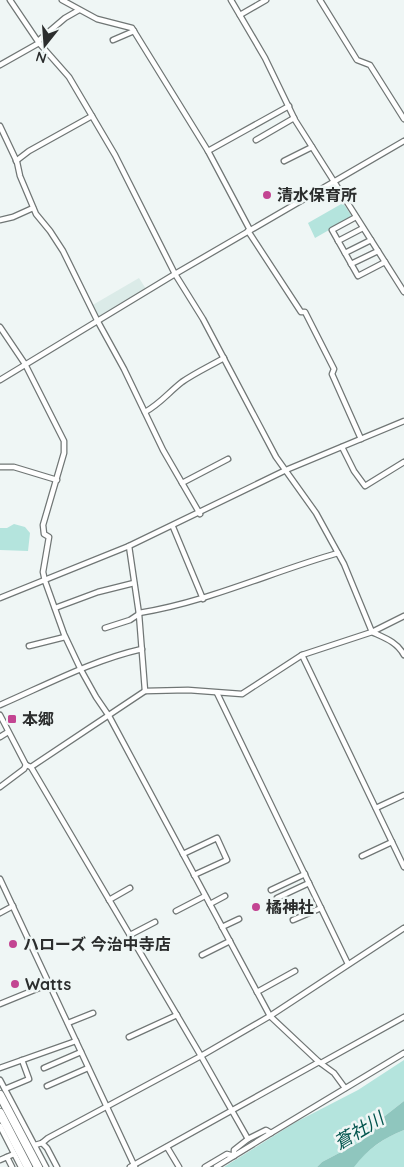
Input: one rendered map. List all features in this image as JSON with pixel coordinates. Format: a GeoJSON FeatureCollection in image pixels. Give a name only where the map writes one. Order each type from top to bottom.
{"type":"FeatureCollection","features":[{"type":"Feature","properties":{"kind":"highway"},"geometry":{"type":"LineString","coordinates":[[2,1092],[28,1167]]}},
{"type":"Feature","properties":{"kind":"highway"},"geometry":{"type":"LineString","coordinates":[[0,1113],[23,1152],[38,1167]]}},
{"type":"Feature","properties":{"kind":"street"},"geometry":{"type":"LineString","coordinates":[[10,0],[38,42],[69,78],[92,116],[114,155],[174,274],[203,319],[276,457],[316,513],[344,564],[372,632],[402,648],[404,655]]}},
{"type":"Feature","properties":{"kind":"street"},"geometry":{"type":"LineString","coordinates":[[62,0],[97,19],[132,28],[208,151],[249,231],[301,312],[305,312],[334,369],[332,374],[361,439]]}},
{"type":"Feature","properties":{"kind":"street"},"geometry":{"type":"LineString","coordinates":[[231,0],[265,58],[294,118],[404,292]]}},
{"type":"Feature","properties":{"kind":"street"},"geometry":{"type":"LineString","coordinates":[[240,15],[266,0]]}},
{"type":"Feature","properties":{"kind":"street"},"geometry":{"type":"LineString","coordinates":[[320,0],[357,60],[370,64],[404,119]]}},
{"type":"Feature","properties":{"kind":"street"},"geometry":{"type":"LineString","coordinates":[[0,65],[38,42],[65,18],[79,10]]}},
{"type":"Feature","properties":{"kind":"street"},"geometry":{"type":"LineString","coordinates":[[112,40],[134,31]]}},
{"type":"Feature","properties":{"kind":"street"},"geometry":{"type":"LineString","coordinates":[[208,151],[289,106]]}},
{"type":"Feature","properties":{"kind":"street"},"geometry":{"type":"LineString","coordinates":[[16,161],[29,151],[92,116]]}},
{"type":"Feature","properties":{"kind":"street"},"geometry":{"type":"LineString","coordinates":[[256,140],[294,118]]}},
{"type":"Feature","properties":{"kind":"street"},"geometry":{"type":"LineString","coordinates":[[0,126],[16,161],[33,208],[63,251],[124,369],[163,450],[200,514]]}},
{"type":"Feature","properties":{"kind":"street"},"geometry":{"type":"LineString","coordinates":[[0,380],[174,274],[404,142]]}},
{"type":"Feature","properties":{"kind":"street"},"geometry":{"type":"LineString","coordinates":[[284,162],[312,147]]}},
{"type":"Feature","properties":{"kind":"street"},"geometry":{"type":"LineString","coordinates":[[0,220],[13,217],[33,208]]}},
{"type":"Feature","properties":{"kind":"street"},"geometry":{"type":"LineString","coordinates":[[356,217],[332,230],[358,276],[385,262]]}},
{"type":"Feature","properties":{"kind":"street"},"geometry":{"type":"LineString","coordinates":[[338,241],[363,228]]}},
{"type":"Feature","properties":{"kind":"street"},"geometry":{"type":"LineString","coordinates":[[345,253],[370,240]]}},
{"type":"Feature","properties":{"kind":"street"},"geometry":{"type":"LineString","coordinates":[[351,264],[378,251]]}},
{"type":"Feature","properties":{"kind":"street"},"geometry":{"type":"LineString","coordinates":[[0,327],[25,364],[64,441],[64,453],[43,525],[44,534],[49,537],[43,572],[65,637],[81,670],[109,716],[270,1016],[334,1073],[345,1088]]}},
{"type":"Feature","properties":{"kind":"street"},"geometry":{"type":"LineString","coordinates":[[145,412],[160,403],[184,380],[224,358]]}},
{"type":"Feature","properties":{"kind":"street"},"geometry":{"type":"LineString","coordinates":[[0,598],[173,527],[286,470],[404,421]]}},
{"type":"Feature","properties":{"kind":"street"},"geometry":{"type":"LineString","coordinates":[[342,447],[354,471],[365,486],[404,462]]}},
{"type":"Feature","properties":{"kind":"street"},"geometry":{"type":"LineString","coordinates":[[182,483],[228,459]]}},
{"type":"Feature","properties":{"kind":"street"},"geometry":{"type":"LineString","coordinates":[[0,467],[19,468],[56,480]]}},
{"type":"Feature","properties":{"kind":"street"},"geometry":{"type":"LineString","coordinates":[[173,527],[202,599]]}},
{"type":"Feature","properties":{"kind":"street"},"geometry":{"type":"LineString","coordinates":[[129,546],[139,613],[145,691]]}},
{"type":"Feature","properties":{"kind":"street"},"geometry":{"type":"LineString","coordinates":[[105,628],[130,620],[139,613],[170,608],[202,599],[306,562],[338,553]]}},
{"type":"Feature","properties":{"kind":"street"},"geometry":{"type":"LineString","coordinates":[[55,608],[98,592],[134,582]]}},
{"type":"Feature","properties":{"kind":"street"},"geometry":{"type":"LineString","coordinates":[[0,787],[28,766],[109,716],[145,691],[188,690],[242,694],[302,655],[372,632],[404,616]]}},
{"type":"Feature","properties":{"kind":"street"},"geometry":{"type":"LineString","coordinates":[[28,646],[65,637]]}},
{"type":"Feature","properties":{"kind":"street"},"geometry":{"type":"LineString","coordinates":[[0,705],[124,653],[142,649]]}},
{"type":"Feature","properties":{"kind":"street"},"geometry":{"type":"LineString","coordinates":[[302,655],[404,867]]}},
{"type":"Feature","properties":{"kind":"street"},"geometry":{"type":"LineString","coordinates":[[217,693],[348,964]]}},
{"type":"Feature","properties":{"kind":"street"},"geometry":{"type":"LineString","coordinates":[[0,716],[28,766],[178,1015],[248,1139]]}},
{"type":"Feature","properties":{"kind":"street"},"geometry":{"type":"LineString","coordinates":[[0,736],[8,732]]}},
{"type":"Feature","properties":{"kind":"street"},"geometry":{"type":"LineString","coordinates":[[376,808],[404,795]]}},
{"type":"Feature","properties":{"kind":"street"},"geometry":{"type":"LineString","coordinates":[[183,854],[216,838],[227,860],[194,875]]}},
{"type":"Feature","properties":{"kind":"street"},"geometry":{"type":"LineString","coordinates":[[362,856],[392,842]]}},
{"type":"Feature","properties":{"kind":"street"},"geometry":{"type":"LineString","coordinates":[[271,890],[304,874]]}},
{"type":"Feature","properties":{"kind":"street"},"geometry":{"type":"LineString","coordinates":[[0,879],[133,1166],[404,1017]]}},
{"type":"Feature","properties":{"kind":"street"},"geometry":{"type":"LineString","coordinates":[[277,898],[309,883]]}},
{"type":"Feature","properties":{"kind":"street"},"geometry":{"type":"LineString","coordinates":[[109,900],[130,888]]}},
{"type":"Feature","properties":{"kind":"street"},"geometry":{"type":"LineString","coordinates":[[176,911],[206,896]]}},
{"type":"Feature","properties":{"kind":"street"},"geometry":{"type":"LineString","coordinates":[[210,904],[225,896]]}},
{"type":"Feature","properties":{"kind":"street"},"geometry":{"type":"LineString","coordinates":[[0,913],[13,906]]}},
{"type":"Feature","properties":{"kind":"street"},"geometry":{"type":"LineString","coordinates":[[293,920],[320,908]]}},
{"type":"Feature","properties":{"kind":"street"},"geometry":{"type":"LineString","coordinates":[[222,927],[239,919]]}},
{"type":"Feature","properties":{"kind":"street"},"geometry":{"type":"LineString","coordinates":[[130,936],[155,922]]}},
{"type":"Feature","properties":{"kind":"street"},"geometry":{"type":"LineString","coordinates":[[0,1160],[42,1144],[48,1138],[201,1056],[270,1016],[404,928]]}},
{"type":"Feature","properties":{"kind":"street"},"geometry":{"type":"LineString","coordinates":[[202,955],[230,941]]}},
{"type":"Feature","properties":{"kind":"street"},"geometry":{"type":"LineString","coordinates":[[257,992],[295,971]]}},
{"type":"Feature","properties":{"kind":"street"},"geometry":{"type":"LineString","coordinates":[[0,1004],[49,984]]}},
{"type":"Feature","properties":{"kind":"street"},"geometry":{"type":"LineString","coordinates":[[68,1023],[93,1013]]}},
{"type":"Feature","properties":{"kind":"street"},"geometry":{"type":"LineString","coordinates":[[130,1037],[178,1015]]}},
{"type":"Feature","properties":{"kind":"street"},"geometry":{"type":"LineString","coordinates":[[0,1068],[76,1041]]}},
{"type":"Feature","properties":{"kind":"street"},"geometry":{"type":"LineString","coordinates":[[44,1068],[81,1052]]}},
{"type":"Feature","properties":{"kind":"street"},"geometry":{"type":"LineString","coordinates":[[216,1167],[404,1053]]}},
{"type":"Feature","properties":{"kind":"street"},"geometry":{"type":"LineString","coordinates":[[0,1080],[2,1092],[30,1079],[22,1060]]}},
{"type":"Feature","properties":{"kind":"street"},"geometry":{"type":"LineString","coordinates":[[47,1086],[88,1068]]}},
{"type":"Feature","properties":{"kind":"street"},"geometry":{"type":"LineString","coordinates":[[0,1126],[23,1152],[39,1152],[46,1167]]}},
{"type":"Feature","properties":{"kind":"street"},"geometry":{"type":"LineString","coordinates":[[234,1156],[234,1150],[248,1139],[266,1130],[271,1134]]}},
{"type":"Feature","properties":{"kind":"street"},"geometry":{"type":"LineString","coordinates":[[42,1144],[47,1148],[57,1167]]}},
{"type":"Feature","properties":{"kind":"street"},"geometry":{"type":"LineString","coordinates":[[167,1147],[179,1167]]}},
{"type":"Feature","properties":{"kind":"street"},"geometry":{"type":"LineString","coordinates":[[21,1167],[23,1152]]}},
{"type":"Feature","properties":{"kind":"street"},"geometry":{"type":"LineString","coordinates":[[205,1167],[227,1154],[234,1156]]}},
{"type":"Feature","properties":{"kind":"street"},"geometry":{"type":"LineString","coordinates":[[7,1157],[12,1167]]}},
{"type":"Feature","properties":{"kind":"shaded area"},"geometry":{"type":"Polygon","coordinates":[[[343,203],[351,215],[350,218],[315,238],[308,223],[343,203]]]}},
{"type":"Feature","properties":{"kind":"shaded area"},"geometry":{"type":"Polygon","coordinates":[[[139,278],[146,289],[98,317],[91,306],[139,278]]]}},
{"type":"Feature","properties":{"kind":"shaded area"},"geometry":{"type":"Polygon","coordinates":[[[14,524],[25,527],[30,533],[28,551],[0,550],[0,528],[7,528],[14,524]]]}},
{"type":"Feature","properties":{"kind":"shaded area"},"geometry":{"type":"Polygon","coordinates":[[[404,1060],[404,1101],[376,1123],[362,1141],[322,1162],[317,1167],[224,1167],[296,1122],[358,1090],[404,1060]]]}},
{"type":"Feature","properties":{"kind":"shaded area"},"geometry":{"type":"Polygon","coordinates":[[[404,1101],[404,1130],[376,1145],[354,1167],[317,1167],[322,1162],[362,1141],[376,1123],[404,1101]]]}},
{"type":"Feature","properties":{"kind":"shaded area"},"geometry":{"type":"Polygon","coordinates":[[[404,1130],[404,1167],[353,1167],[376,1145],[404,1130]]]}},
{"type":"Feature","properties":{"kind":"place","name":"清水保育所"},"geometry":{"type":"Point","coordinates":[267,195]}},
{"type":"Feature","properties":{"kind":"place","name":"本郷"},"geometry":{"type":"Point","coordinates":[12,719]}},
{"type":"Feature","properties":{"kind":"place","name":"橘神社"},"geometry":{"type":"Point","coordinates":[256,907]}},
{"type":"Feature","properties":{"kind":"place","name":"ハローズ 今治中寺店"},"geometry":{"type":"Point","coordinates":[13,944]}},
{"type":"Feature","properties":{"kind":"place","name":"Watts"},"geometry":{"type":"Point","coordinates":[15,984]}},
{"type":"Feature","properties":{"kind":"water label","name":"蒼社川"},"geometry":{"type":"Point","coordinates":[359,1131]}}]}
